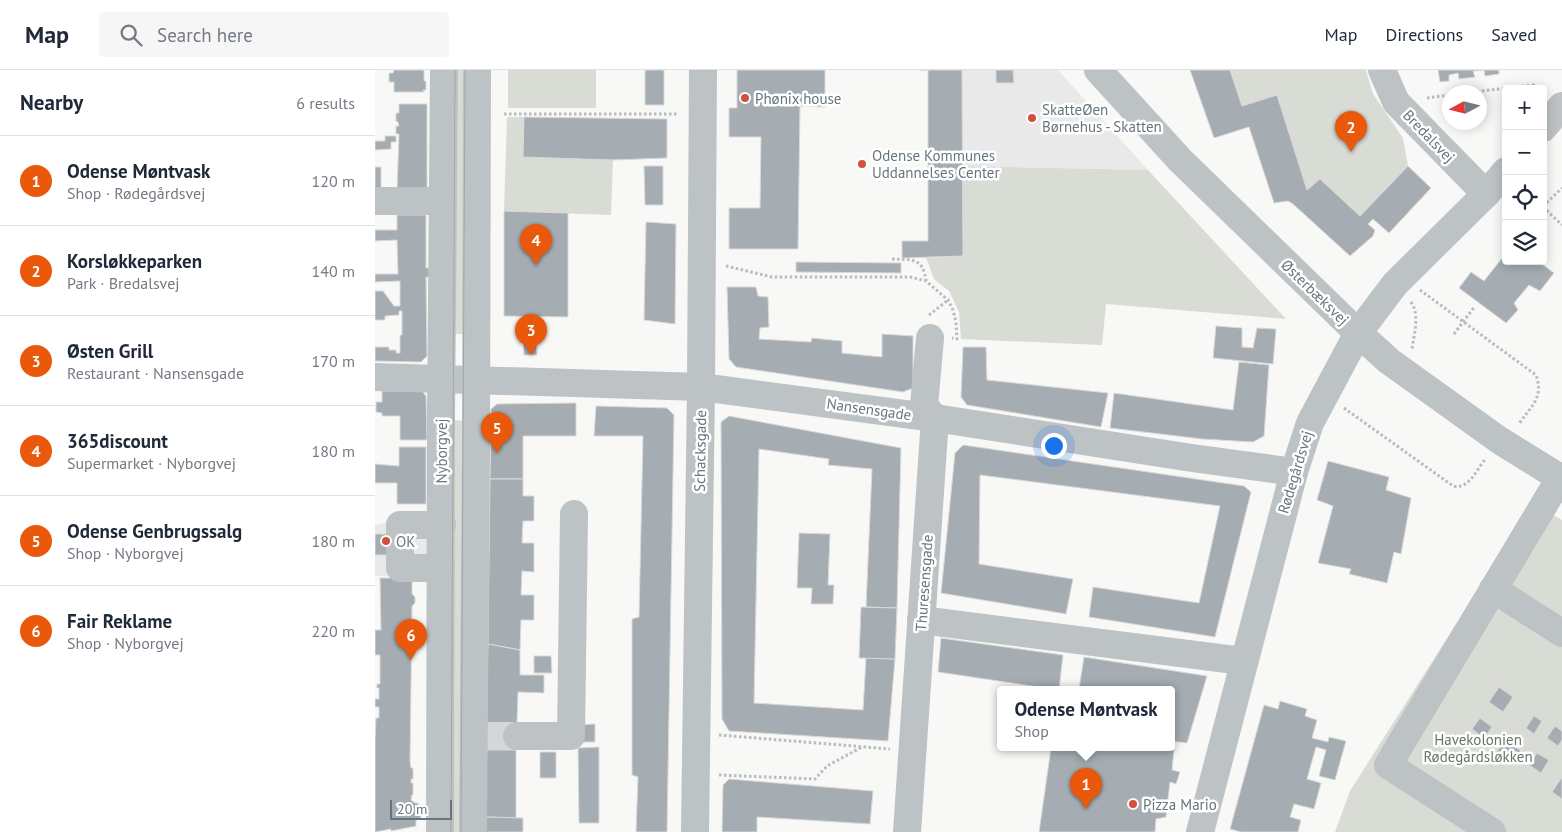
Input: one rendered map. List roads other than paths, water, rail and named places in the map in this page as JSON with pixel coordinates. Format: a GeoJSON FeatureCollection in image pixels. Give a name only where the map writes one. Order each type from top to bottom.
{"type":"FeatureCollection","features":[{"type":"Feature","properties":{"kind":"street","name":"Nyborgvej"},"geometry":{"type":"LineString","coordinates":[[440,832],[444,70]]}},
{"type":"Feature","properties":{"kind":"street"},"geometry":{"type":"LineString","coordinates":[[473,832],[479,735],[476,380],[477,70]]}},
{"type":"Feature","properties":{"kind":"street","name":"Schacksgade"},"geometry":{"type":"LineString","coordinates":[[695,832],[703,70]]}},
{"type":"Feature","properties":{"kind":"street","name":"Østerbæksvej"},"geometry":{"type":"LineString","coordinates":[[1098,70],[1180,160],[1389,361],[1561,479]]}},
{"type":"Feature","properties":{"kind":"street","name":"Bredalsvej"},"geometry":{"type":"LineString","coordinates":[[1382,70],[1396,102],[1485,194]]}},
{"type":"Feature","properties":{"kind":"street"},"geometry":{"type":"LineString","coordinates":[[1547,123],[1562,106]]}},
{"type":"Feature","properties":{"kind":"street","name":"Rødegårdsvej"},"geometry":{"type":"LineString","coordinates":[[1201,832],[1243,661],[1294,472],[1310,423],[1358,333],[1399,280],[1502,175]]}},
{"type":"Feature","properties":{"kind":"street"},"geometry":{"type":"LineString","coordinates":[[375,201],[443,201]]}},
{"type":"Feature","properties":{"kind":"street"},"geometry":{"type":"LineString","coordinates":[[929,338],[924,406],[935,418]]}},
{"type":"Feature","properties":{"kind":"street","name":"Nansensgade"},"geometry":{"type":"LineString","coordinates":[[375,377],[701,387],[935,418],[1294,472]]}},
{"type":"Feature","properties":{"kind":"street","name":"Thuresensgade"},"geometry":{"type":"LineString","coordinates":[[907,832],[935,418]]}},
{"type":"Feature","properties":{"kind":"street"},"geometry":{"type":"LineString","coordinates":[[1492,832],[1388,765],[1561,479]]}},
{"type":"Feature","properties":{"kind":"street"},"geometry":{"type":"LineString","coordinates":[[517,736],[571,736],[574,514]]}},
{"type":"Feature","properties":{"kind":"street"},"geometry":{"type":"LineString","coordinates":[[441,568],[400,568],[400,525],[442,525]]}},
{"type":"Feature","properties":{"kind":"street"},"geometry":{"type":"LineString","coordinates":[[1493,589],[1562,634]]}},
{"type":"Feature","properties":{"kind":"street"},"geometry":{"type":"LineString","coordinates":[[921,620],[1243,661]]}},
{"type":"Feature","properties":{"kind":"tunnel"},"geometry":{"type":"LineString","coordinates":[[485,736],[517,736]]}},
{"type":"Feature","properties":{"kind":"tram line"},"geometry":{"type":"LineString","coordinates":[[451,832],[455,70]]}},
{"type":"Feature","properties":{"kind":"tram line"},"geometry":{"type":"LineString","coordinates":[[461,832],[465,70]]}},
{"type":"Feature","properties":{"kind":"place","name":"Phønix house"},"geometry":{"type":"Point","coordinates":[745,98]}},
{"type":"Feature","properties":{"kind":"place","name":"SkatteØen Børnehus - Skatten"},"geometry":{"type":"Point","coordinates":[1032,118]}},
{"type":"Feature","properties":{"kind":"place","name":"Korsløkkeparken"},"geometry":{"type":"Point","coordinates":[1351,152]}},
{"type":"Feature","properties":{"kind":"place","name":"Odense Kommunes Uddannelses Center"},"geometry":{"type":"Point","coordinates":[862,164]}},
{"type":"Feature","properties":{"kind":"place","name":"365discount"},"geometry":{"type":"Point","coordinates":[536,265]}},
{"type":"Feature","properties":{"kind":"place","name":"Østen Grill"},"geometry":{"type":"Point","coordinates":[531,355]}},
{"type":"Feature","properties":{"kind":"place","name":"Odense Genbrugssalg"},"geometry":{"type":"Point","coordinates":[497,453]}},
{"type":"Feature","properties":{"kind":"place","name":"OK"},"geometry":{"type":"Point","coordinates":[386,541]}},
{"type":"Feature","properties":{"kind":"place","name":"Fair Reklame"},"geometry":{"type":"Point","coordinates":[411,660]}},
{"type":"Feature","properties":{"kind":"place","name":"Pizza Mario"},"geometry":{"type":"Point","coordinates":[1133,804]}},
{"type":"Feature","properties":{"kind":"place","name":"Odense Møntvask"},"geometry":{"type":"Point","coordinates":[1086,809]}},
{"type":"Feature","properties":{"kind":"park label","name":"Havekolonien Rødegårdsløkken"},"geometry":{"type":"Point","coordinates":[1478,748]}}]}
